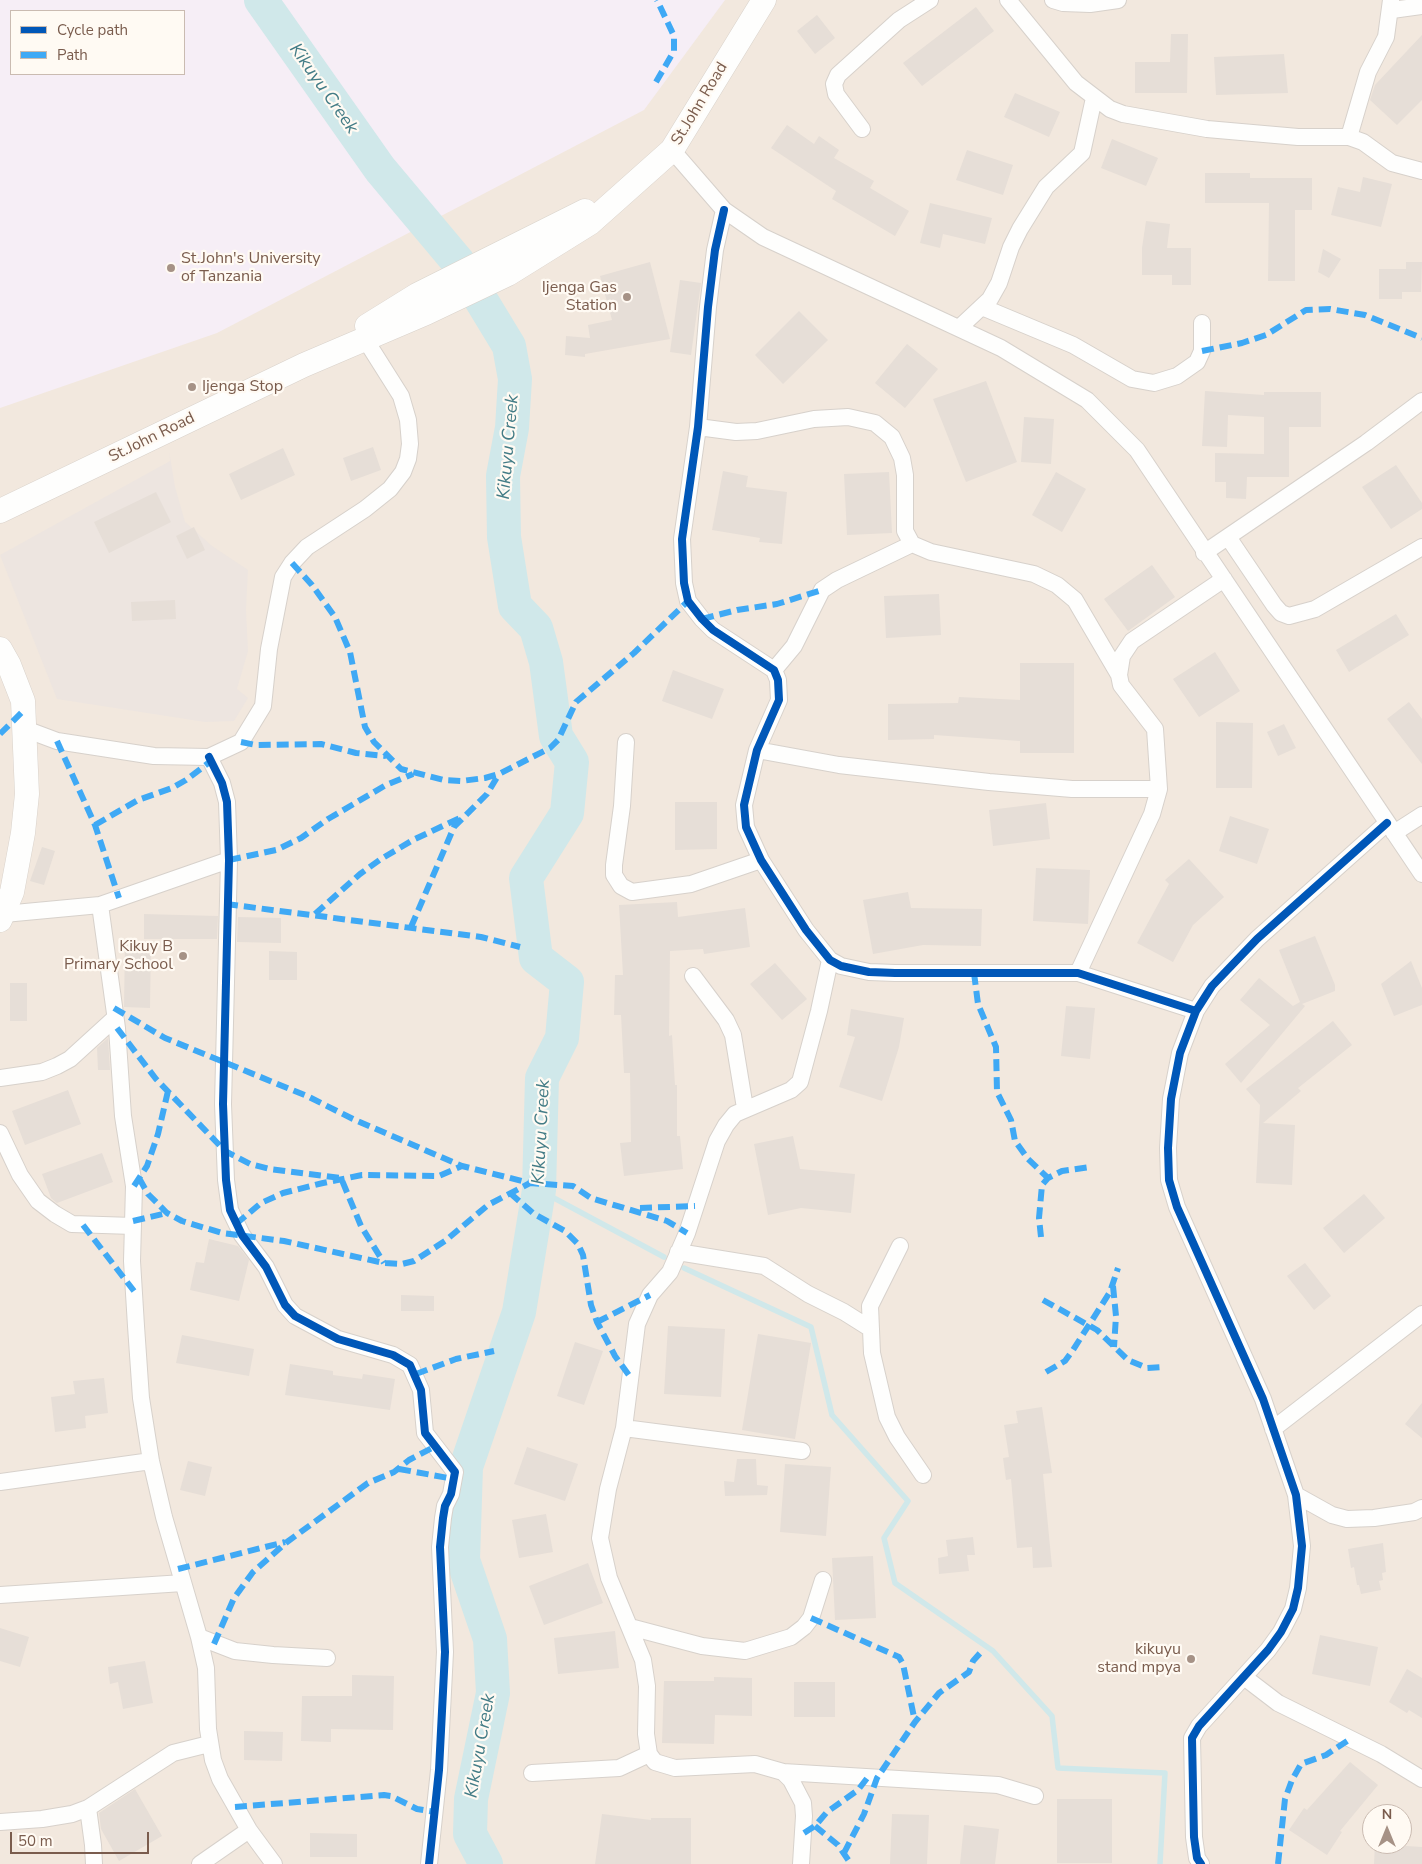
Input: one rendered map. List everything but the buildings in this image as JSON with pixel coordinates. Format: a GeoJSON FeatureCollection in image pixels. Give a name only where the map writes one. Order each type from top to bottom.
{"type":"FeatureCollection","features":[{"type":"Feature","properties":{"kind":"street","name":"St.John Road"},"geometry":{"type":"LineString","coordinates":[[421,304],[508,274],[590,223],[621,196],[672,150],[764,0]]}},
{"type":"Feature","properties":{"kind":"street"},"geometry":{"type":"LineString","coordinates":[[862,129],[836,94],[834,84],[838,75],[899,20],[930,0]]}},
{"type":"Feature","properties":{"kind":"street"},"geometry":{"type":"LineString","coordinates":[[1008,0],[1054,59],[1076,83],[1094,98],[1123,114],[1207,129],[1298,137],[1349,137],[1363,142],[1392,163],[1422,170]]}},
{"type":"Feature","properties":{"kind":"street"},"geometry":{"type":"LineString","coordinates":[[1053,0],[1063,3],[1090,4],[1118,0]]}},
{"type":"Feature","properties":{"kind":"street"},"geometry":{"type":"LineString","coordinates":[[1349,137],[1368,72],[1386,36],[1392,5],[1422,6]]}},
{"type":"Feature","properties":{"kind":"street"},"geometry":{"type":"LineString","coordinates":[[959,328],[990,299],[999,283],[1011,247],[1046,187],[1082,153],[1094,98]]}},
{"type":"Feature","properties":{"kind":"street"},"geometry":{"type":"LineString","coordinates":[[672,150],[724,210],[763,237],[1001,348],[1087,400],[1137,450],[1204,553],[1224,579],[1422,874]]}},
{"type":"Feature","properties":{"kind":"street"},"geometry":{"type":"LineString","coordinates":[[304,365],[365,339],[499,252],[580,213],[621,196]]}},
{"type":"Feature","properties":{"kind":"street"},"geometry":{"type":"LineString","coordinates":[[724,210],[715,250],[708,307],[698,427],[682,539],[684,583],[688,602],[713,630],[774,670],[780,687],[779,700],[757,750],[746,791],[744,815],[749,836],[761,860],[806,930],[830,960],[852,969],[894,973],[1078,973],[1196,1010]]}},
{"type":"Feature","properties":{"kind":"street"},"geometry":{"type":"LineString","coordinates":[[304,365],[421,304]]}},
{"type":"Feature","properties":{"kind":"street"},"geometry":{"type":"LineString","coordinates":[[982,307],[1073,345],[1132,378],[1154,382],[1177,376],[1197,362],[1202,350],[1202,322]]}},
{"type":"Feature","properties":{"kind":"street"},"geometry":{"type":"LineString","coordinates":[[25,728],[57,741],[154,756],[209,757],[241,742],[263,706],[277,600],[283,577],[292,563],[307,547],[366,509],[390,489],[403,472],[408,459],[410,444],[408,420],[401,396],[365,339]]}},
{"type":"Feature","properties":{"kind":"street","name":"St.John Road"},"geometry":{"type":"LineString","coordinates":[[0,511],[304,365]]}},
{"type":"Feature","properties":{"kind":"street"},"geometry":{"type":"LineString","coordinates":[[1204,553],[1366,443],[1422,401]]}},
{"type":"Feature","properties":{"kind":"street"},"geometry":{"type":"LineString","coordinates":[[698,427],[736,432],[757,431],[814,419],[848,417],[875,423],[892,437],[902,458],[905,475],[905,531],[912,544],[932,552],[1034,574],[1057,585],[1075,600],[1119,675],[1121,684],[1155,729],[1159,789],[1152,814],[1078,973]]}},
{"type":"Feature","properties":{"kind":"street"},"geometry":{"type":"LineString","coordinates":[[1228,537],[1274,606],[1281,613],[1289,616],[1315,609],[1422,547]]}},
{"type":"Feature","properties":{"kind":"street"},"geometry":{"type":"LineString","coordinates":[[774,670],[794,646],[822,590],[912,544]]}},
{"type":"Feature","properties":{"kind":"street"},"geometry":{"type":"LineString","coordinates":[[1119,675],[1122,656],[1132,642],[1224,579]]}},
{"type":"Feature","properties":{"kind":"street"},"geometry":{"type":"LineString","coordinates":[[0,648],[20,691],[25,728],[27,794],[23,833],[12,892],[2,917],[100,905],[228,860]]}},
{"type":"Feature","properties":{"kind":"street"},"geometry":{"type":"LineString","coordinates":[[626,742],[622,806],[614,865],[614,875],[621,886],[632,892],[691,884],[761,860]]}},
{"type":"Feature","properties":{"kind":"street"},"geometry":{"type":"LineString","coordinates":[[757,750],[840,765],[989,782],[1072,789],[1159,789]]}},
{"type":"Feature","properties":{"kind":"street"},"geometry":{"type":"LineString","coordinates":[[209,757],[222,783],[227,802],[228,860],[223,1104],[226,1180],[230,1210],[242,1235],[266,1267],[285,1305],[295,1316],[338,1339],[393,1355],[410,1364],[421,1390],[425,1433],[455,1472],[451,1494],[443,1518],[440,1547],[445,1652],[439,1770],[429,1864]]}},
{"type":"Feature","properties":{"kind":"street"},"geometry":{"type":"LineString","coordinates":[[1201,1864],[1197,1858],[1194,1837],[1192,1738],[1199,1726],[1268,1650],[1281,1632],[1293,1609],[1298,1588],[1302,1546],[1296,1495],[1263,1399],[1177,1207],[1169,1180],[1168,1148],[1171,1099],[1180,1053],[1196,1010],[1212,986],[1257,938],[1390,828],[1422,815]]}},
{"type":"Feature","properties":{"kind":"street"},"geometry":{"type":"LineString","coordinates":[[100,905],[115,1018],[123,1116],[134,1186],[132,1262],[136,1335],[141,1398],[151,1461],[199,1637],[208,1684],[209,1744],[220,1779],[249,1830],[274,1864]]}},
{"type":"Feature","properties":{"kind":"street"},"geometry":{"type":"LineString","coordinates":[[830,960],[820,1012],[800,1082],[792,1090],[734,1114],[717,1141],[687,1233],[670,1272],[650,1295],[637,1324],[624,1428],[606,1496],[600,1538],[609,1578],[639,1647],[646,1671],[646,1734],[649,1754],[655,1762],[675,1768],[755,1764],[782,1772],[998,1785],[1035,1796]]}},
{"type":"Feature","properties":{"kind":"street"},"geometry":{"type":"LineString","coordinates":[[693,976],[726,1020],[733,1034],[745,1108]]}},
{"type":"Feature","properties":{"kind":"street"},"geometry":{"type":"LineString","coordinates":[[0,1078],[42,1072],[57,1066],[70,1058],[115,1018]]}},
{"type":"Feature","properties":{"kind":"street"},"geometry":{"type":"LineString","coordinates":[[0,1133],[25,1182],[38,1201],[55,1214],[72,1224],[133,1226]]}},
{"type":"Feature","properties":{"kind":"street"},"geometry":{"type":"LineString","coordinates":[[900,1246],[870,1306],[872,1353],[887,1417],[897,1437],[924,1475]]}},
{"type":"Feature","properties":{"kind":"street"},"geometry":{"type":"LineString","coordinates":[[678,1252],[764,1266],[808,1294],[844,1312],[870,1329]]}},
{"type":"Feature","properties":{"kind":"street"},"geometry":{"type":"LineString","coordinates":[[1273,1429],[1422,1314]]}},
{"type":"Feature","properties":{"kind":"street"},"geometry":{"type":"LineString","coordinates":[[624,1428],[802,1451]]}},
{"type":"Feature","properties":{"kind":"street"},"geometry":{"type":"LineString","coordinates":[[0,1482],[151,1461]]}},
{"type":"Feature","properties":{"kind":"street"},"geometry":{"type":"LineString","coordinates":[[1296,1495],[1332,1515],[1347,1519],[1374,1518],[1414,1512],[1422,1508]]}},
{"type":"Feature","properties":{"kind":"street"},"geometry":{"type":"LineString","coordinates":[[630,1627],[702,1646],[745,1650],[791,1637],[804,1626],[810,1618],[824,1580]]}},
{"type":"Feature","properties":{"kind":"street"},"geometry":{"type":"LineString","coordinates":[[0,1595],[183,1584]]}},
{"type":"Feature","properties":{"kind":"street"},"geometry":{"type":"LineString","coordinates":[[199,1637],[235,1651],[327,1658]]}},
{"type":"Feature","properties":{"kind":"street"},"geometry":{"type":"LineString","coordinates":[[1244,1677],[1278,1703],[1382,1754],[1422,1779]]}},
{"type":"Feature","properties":{"kind":"street"},"geometry":{"type":"LineString","coordinates":[[0,1822],[72,1814],[88,1808],[172,1753],[209,1744]]}},
{"type":"Feature","properties":{"kind":"street"},"geometry":{"type":"LineString","coordinates":[[532,1773],[619,1768],[649,1754]]}},
{"type":"Feature","properties":{"kind":"street"},"geometry":{"type":"LineString","coordinates":[[782,1772],[792,1780],[803,1803],[801,1864]]}},
{"type":"Feature","properties":{"kind":"street"},"geometry":{"type":"LineString","coordinates":[[88,1808],[94,1864]]}},
{"type":"Feature","properties":{"kind":"street"},"geometry":{"type":"LineString","coordinates":[[200,1864],[249,1830]]}},
{"type":"Feature","properties":{"kind":"shaded area"},"geometry":{"type":"Polygon","coordinates":[[[0,0],[1422,0],[1422,1864],[0,1864],[0,0]]]}},
{"type":"Feature","properties":{"kind":"shaded area","name":"St.John's University of Tanzania"},"geometry":{"type":"Polygon","coordinates":[[[0,0],[725,0],[644,110],[217,333],[0,408],[0,0]]]}},
{"type":"Feature","properties":{"kind":"shaded area"},"geometry":{"type":"Polygon","coordinates":[[[169,451],[175,487],[185,522],[212,546],[248,570],[246,610],[248,651],[237,689],[248,698],[234,721],[205,722],[57,699],[0,555],[170,461],[169,451]]]}},
{"type":"Feature","properties":{"kind":"waterway","name":"Kikuyu Creek"},"geometry":{"type":"LineString","coordinates":[[261,0],[380,169],[458,262],[509,346],[515,379],[512,428],[503,476],[504,537],[515,606],[536,628],[546,662],[556,736],[572,762],[567,813],[526,878],[536,958],[567,982],[562,1038],[542,1078],[539,1190],[519,1312],[466,1467],[463,1560],[490,1639],[493,1693],[471,1799],[470,1834],[486,1864]]}},
{"type":"Feature","properties":{"kind":"waterway"},"geometry":{"type":"LineString","coordinates":[[539,1190],[664,1257]]}},
{"type":"Feature","properties":{"kind":"waterway"},"geometry":{"type":"LineString","coordinates":[[684,1268],[811,1327],[832,1415],[908,1501],[884,1538],[895,1583],[993,1651],[1052,1716],[1058,1768],[1165,1773],[1160,1864]]}},
{"type":"Feature","properties":{"kind":"marked path"},"geometry":{"type":"LineString","coordinates":[[656,82],[674,51],[674,36],[657,0]]}},
{"type":"Feature","properties":{"kind":"marked path"},"geometry":{"type":"LineString","coordinates":[[1202,351],[1242,343],[1266,335],[1306,310],[1330,309],[1365,315],[1422,338]]}},
{"type":"Feature","properties":{"kind":"marked path"},"geometry":{"type":"LineString","coordinates":[[292,563],[312,585],[335,617],[350,652],[365,727],[374,742],[401,769],[444,780],[461,781],[499,774],[550,748],[558,740],[576,702],[634,653],[688,601]]}},
{"type":"Feature","properties":{"kind":"marked path"},"geometry":{"type":"LineString","coordinates":[[702,619],[737,610],[777,604],[822,590]]}},
{"type":"Feature","properties":{"kind":"marked path"},"geometry":{"type":"LineString","coordinates":[[0,734],[24,710]]}},
{"type":"Feature","properties":{"kind":"marked path"},"geometry":{"type":"LineString","coordinates":[[57,741],[95,825],[119,898]]}},
{"type":"Feature","properties":{"kind":"marked path"},"geometry":{"type":"LineString","coordinates":[[241,742],[256,745],[321,744],[356,753],[386,756]]}},
{"type":"Feature","properties":{"kind":"marked path"},"geometry":{"type":"LineString","coordinates":[[95,825],[138,800],[172,788],[211,761]]}},
{"type":"Feature","properties":{"kind":"marked path"},"geometry":{"type":"LineString","coordinates":[[229,860],[276,850],[301,838],[328,819],[386,785],[413,774]]}},
{"type":"Feature","properties":{"kind":"marked path"},"geometry":{"type":"LineString","coordinates":[[411,927],[454,827],[487,794],[499,774]]}},
{"type":"Feature","properties":{"kind":"marked path"},"geometry":{"type":"LineString","coordinates":[[315,914],[360,874],[381,859],[413,840],[464,816]]}},
{"type":"Feature","properties":{"kind":"marked path"},"geometry":{"type":"LineString","coordinates":[[226,904],[481,937],[520,947]]}},
{"type":"Feature","properties":{"kind":"marked path"},"geometry":{"type":"LineString","coordinates":[[974,973],[978,1004],[996,1047],[997,1092],[1011,1120],[1015,1141],[1028,1159],[1048,1178]]}},
{"type":"Feature","properties":{"kind":"marked path"},"geometry":{"type":"LineString","coordinates":[[114,1008],[165,1038],[307,1096],[353,1119],[462,1166],[530,1183],[573,1186],[591,1198],[667,1221],[687,1233]]}},
{"type":"Feature","properties":{"kind":"marked path"},"geometry":{"type":"LineString","coordinates":[[117,1028],[156,1079],[225,1151],[250,1164],[270,1169],[341,1178],[361,1226],[384,1263]]}},
{"type":"Feature","properties":{"kind":"marked path"},"geometry":{"type":"LineString","coordinates":[[134,1186],[147,1166],[158,1134],[168,1091]]}},
{"type":"Feature","properties":{"kind":"marked path"},"geometry":{"type":"LineString","coordinates":[[236,1224],[261,1203],[283,1193],[362,1175],[439,1176],[462,1166]]}},
{"type":"Feature","properties":{"kind":"marked path"},"geometry":{"type":"LineString","coordinates":[[1041,1237],[1039,1218],[1042,1185],[1048,1178],[1062,1171],[1090,1167]]}},
{"type":"Feature","properties":{"kind":"marked path"},"geometry":{"type":"LineString","coordinates":[[139,1178],[148,1194],[167,1213],[182,1221],[222,1233],[284,1241],[384,1263],[402,1264],[414,1261],[445,1241],[488,1205],[530,1183]]}},
{"type":"Feature","properties":{"kind":"marked path"},"geometry":{"type":"LineString","coordinates":[[510,1193],[534,1214],[565,1231],[578,1244],[583,1255],[591,1305],[597,1322],[615,1356],[631,1378]]}},
{"type":"Feature","properties":{"kind":"marked path"},"geometry":{"type":"LineString","coordinates":[[640,1208],[695,1206]]}},
{"type":"Feature","properties":{"kind":"marked path"},"geometry":{"type":"LineString","coordinates":[[133,1221],[167,1213]]}},
{"type":"Feature","properties":{"kind":"marked path"},"geometry":{"type":"LineString","coordinates":[[83,1225],[134,1291]]}},
{"type":"Feature","properties":{"kind":"marked path"},"geometry":{"type":"LineString","coordinates":[[1046,1372],[1065,1361],[1073,1350],[1110,1292],[1118,1268]]}},
{"type":"Feature","properties":{"kind":"marked path"},"geometry":{"type":"LineString","coordinates":[[1113,1286],[1116,1316],[1114,1347]]}},
{"type":"Feature","properties":{"kind":"marked path"},"geometry":{"type":"LineString","coordinates":[[597,1322],[650,1295]]}},
{"type":"Feature","properties":{"kind":"marked path"},"geometry":{"type":"LineString","coordinates":[[1043,1300],[1097,1330],[1128,1360],[1147,1368],[1163,1367]]}},
{"type":"Feature","properties":{"kind":"marked path"},"geometry":{"type":"LineString","coordinates":[[416,1374],[456,1359],[494,1351]]}},
{"type":"Feature","properties":{"kind":"marked path"},"geometry":{"type":"LineString","coordinates":[[214,1644],[234,1598],[253,1572],[287,1542],[368,1483],[394,1472],[409,1460],[436,1446]]}},
{"type":"Feature","properties":{"kind":"marked path"},"geometry":{"type":"LineString","coordinates":[[399,1469],[454,1479]]}},
{"type":"Feature","properties":{"kind":"marked path"},"geometry":{"type":"LineString","coordinates":[[178,1569],[285,1542]]}},
{"type":"Feature","properties":{"kind":"marked path"},"geometry":{"type":"LineString","coordinates":[[811,1618],[899,1657],[903,1664],[915,1722]]}},
{"type":"Feature","properties":{"kind":"marked path"},"geometry":{"type":"LineString","coordinates":[[844,1853],[864,1814],[877,1778],[915,1722],[939,1693],[969,1672],[973,1661],[982,1651]]}},
{"type":"Feature","properties":{"kind":"marked path"},"geometry":{"type":"LineString","coordinates":[[1278,1864],[1285,1799],[1292,1780],[1301,1764],[1326,1755],[1350,1739]]}},
{"type":"Feature","properties":{"kind":"marked path"},"geometry":{"type":"LineString","coordinates":[[804,1833],[815,1826],[827,1812],[858,1790],[868,1777]]}},
{"type":"Feature","properties":{"kind":"marked path"},"geometry":{"type":"LineString","coordinates":[[235,1807],[384,1795],[391,1796],[417,1809],[435,1812]]}},
{"type":"Feature","properties":{"kind":"marked path"},"geometry":{"type":"LineString","coordinates":[[815,1826],[838,1845],[851,1864]]}},
{"type":"Feature","properties":{"kind":"cycle path"},"geometry":{"type":"LineString","coordinates":[[724,210],[715,250],[708,307],[698,427],[682,539],[684,583],[688,601],[702,619],[713,630],[774,670],[778,680],[779,700],[757,750],[744,805],[746,827],[761,860],[806,930],[830,960],[841,966],[869,972],[895,973],[1078,973],[1196,1011]]}},
{"type":"Feature","properties":{"kind":"cycle path"},"geometry":{"type":"LineString","coordinates":[[209,757],[222,783],[227,802],[229,860],[223,1104],[226,1180],[230,1210],[242,1235],[266,1267],[285,1305],[295,1316],[338,1339],[393,1355],[410,1365],[421,1390],[425,1433],[455,1472],[451,1494],[445,1506],[440,1547],[445,1652],[439,1770],[429,1864]]}},
{"type":"Feature","properties":{"kind":"cycle path"},"geometry":{"type":"LineString","coordinates":[[1201,1864],[1197,1858],[1194,1837],[1192,1738],[1199,1726],[1268,1650],[1281,1632],[1293,1609],[1298,1588],[1302,1546],[1296,1495],[1263,1399],[1177,1207],[1169,1180],[1168,1148],[1171,1099],[1180,1053],[1196,1011],[1212,986],[1257,939],[1387,823]]}},
{"type":"Feature","properties":{"kind":"place","name":"St.John's University of Tanzania"},"geometry":{"type":"Point","coordinates":[171,268]}},
{"type":"Feature","properties":{"kind":"place","name":"Ijenga Gas Station"},"geometry":{"type":"Point","coordinates":[627,297]}},
{"type":"Feature","properties":{"kind":"place","name":"Ijenga Stop"},"geometry":{"type":"Point","coordinates":[192,387]}},
{"type":"Feature","properties":{"kind":"place","name":"Kikuy B Primary School"},"geometry":{"type":"Point","coordinates":[183,956]}},
{"type":"Feature","properties":{"kind":"place","name":"kikuyu stand mpya"},"geometry":{"type":"Point","coordinates":[1191,1659]}}]}
